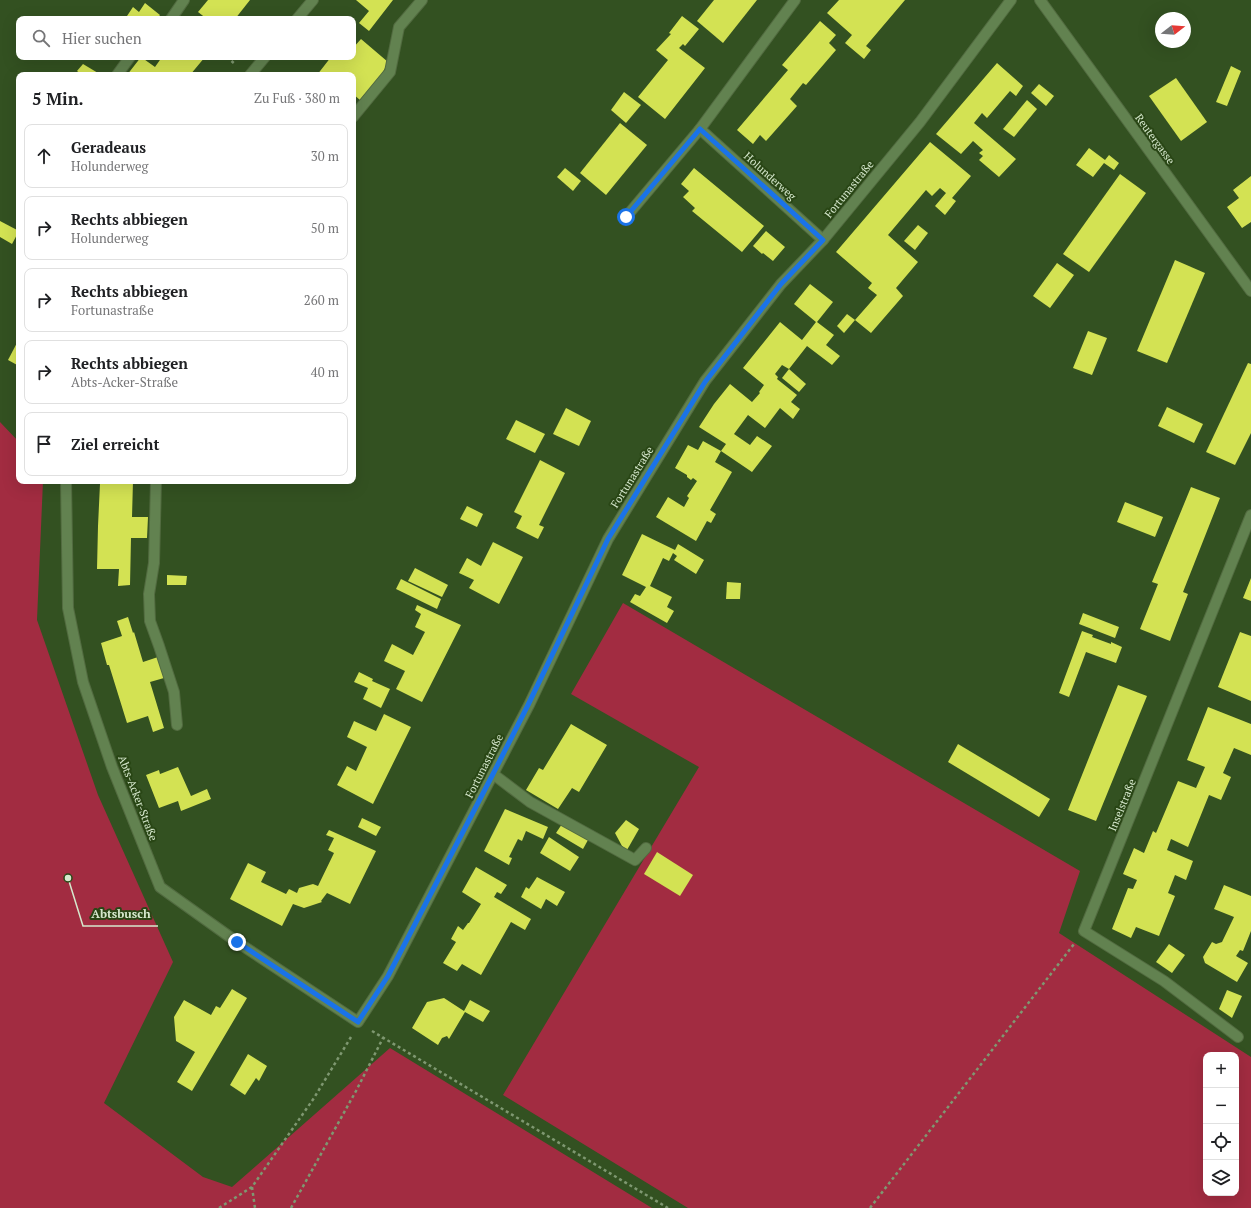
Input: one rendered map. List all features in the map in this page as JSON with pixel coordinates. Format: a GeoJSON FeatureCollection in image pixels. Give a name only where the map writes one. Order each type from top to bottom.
{"type":"FeatureCollection","features":[{"type":"Feature","properties":{"kind":"street"},"geometry":{"type":"LineString","coordinates":[[173,16],[184,0]]}},
{"type":"Feature","properties":{"kind":"street"},"geometry":{"type":"LineString","coordinates":[[300,16],[313,0]]}},
{"type":"Feature","properties":{"kind":"street"},"geometry":{"type":"LineString","coordinates":[[356,112],[390,72],[399,27],[422,0]]}},
{"type":"Feature","properties":{"kind":"street"},"geometry":{"type":"LineString","coordinates":[[626,217],[700,129],[795,0]]}},
{"type":"Feature","properties":{"kind":"street","name":"Fortunastraße"},"geometry":{"type":"LineString","coordinates":[[358,1022],[388,976],[493,774],[608,539],[705,382],[781,284],[823,240],[920,122],[1011,0]]}},
{"type":"Feature","properties":{"kind":"street","name":"Reutergasse"},"geometry":{"type":"LineString","coordinates":[[1040,0],[1251,292]]}},
{"type":"Feature","properties":{"kind":"street"},"geometry":{"type":"LineString","coordinates":[[119,72],[128,60]]}},
{"type":"Feature","properties":{"kind":"street"},"geometry":{"type":"LineString","coordinates":[[252,72],[262,60]]}},
{"type":"Feature","properties":{"kind":"street","name":"Holunderweg"},"geometry":{"type":"LineString","coordinates":[[700,129],[823,240]]}},
{"type":"Feature","properties":{"kind":"street","name":"Abts-Acker-Straße"},"geometry":{"type":"LineString","coordinates":[[66,484],[68,608],[83,682],[112,767],[160,887],[237,942],[358,1022]]}},
{"type":"Feature","properties":{"kind":"street"},"geometry":{"type":"LineString","coordinates":[[156,484],[154,563],[149,594],[150,621],[160,646],[174,692],[177,725]]}},
{"type":"Feature","properties":{"kind":"street","name":"Inselstraße"},"geometry":{"type":"LineString","coordinates":[[1084,931],[1251,515]]}},
{"type":"Feature","properties":{"kind":"street"},"geometry":{"type":"LineString","coordinates":[[493,774],[530,802],[635,860],[646,848]]}},
{"type":"Feature","properties":{"kind":"street"},"geometry":{"type":"LineString","coordinates":[[1084,931],[1164,981],[1238,1037]]}},
{"type":"Feature","properties":{"kind":"path"},"geometry":{"type":"LineString","coordinates":[[870,1208],[1084,931]]}},
{"type":"Feature","properties":{"kind":"path"},"geometry":{"type":"LineString","coordinates":[[219,1208],[252,1187],[314,1098],[347,1044],[358,1022]]}},
{"type":"Feature","properties":{"kind":"path"},"geometry":{"type":"LineString","coordinates":[[291,1208],[356,1091],[383,1038],[668,1208]]}},
{"type":"Feature","properties":{"kind":"path"},"geometry":{"type":"LineString","coordinates":[[252,1187],[255,1208]]}},
{"type":"Feature","properties":{"kind":"shaded area"},"geometry":{"type":"Polygon","coordinates":[[[0,422],[16,439],[16,484],[43,484],[37,620],[98,795],[173,962],[104,1103],[203,1177],[232,1187],[390,1048],[652,1208],[0,1208],[0,422]]]}},
{"type":"Feature","properties":{"kind":"shaded area"},"geometry":{"type":"Polygon","coordinates":[[[623,603],[1080,871],[1059,933],[1251,1057],[1251,1208],[688,1208],[503,1095],[699,767],[571,694],[623,603]]]}},
{"type":"Feature","properties":{"kind":"building"},"geometry":{"type":"Polygon","coordinates":[[[208,0],[250,0],[237,16],[203,16],[198,12],[208,0]]]}},
{"type":"Feature","properties":{"kind":"building"},"geometry":{"type":"Polygon","coordinates":[[[356,0],[393,0],[369,31],[359,23],[369,11],[356,0]]]}},
{"type":"Feature","properties":{"kind":"building"},"geometry":{"type":"Polygon","coordinates":[[[714,0],[757,0],[723,43],[697,21],[714,0]]]}},
{"type":"Feature","properties":{"kind":"building"},"geometry":{"type":"Polygon","coordinates":[[[839,0],[905,0],[866,46],[871,50],[864,59],[845,43],[852,35],[827,13],[839,0]]]}},
{"type":"Feature","properties":{"kind":"building"},"geometry":{"type":"Polygon","coordinates":[[[145,3],[160,15],[127,16],[133,7],[139,12],[145,3]]]}},
{"type":"Feature","properties":{"kind":"building"},"geometry":{"type":"Polygon","coordinates":[[[682,16],[699,29],[685,46],[683,44],[679,48],[705,68],[665,119],[638,97],[668,60],[656,50],[671,34],[669,33],[682,16]]]}},
{"type":"Feature","properties":{"kind":"building"},"geometry":{"type":"Polygon","coordinates":[[[820,21],[836,35],[829,43],[836,50],[806,85],[803,83],[790,99],[797,106],[766,141],[760,135],[753,144],[737,130],[788,70],[782,65],[820,21]]]}},
{"type":"Feature","properties":{"kind":"building"},"geometry":{"type":"Polygon","coordinates":[[[361,39],[388,62],[382,74],[360,100],[356,97],[356,72],[319,72],[329,60],[356,60],[356,45],[361,39]]]}},
{"type":"Feature","properties":{"kind":"building"},"geometry":{"type":"Polygon","coordinates":[[[139,60],[145,60],[155,67],[160,60],[202,60],[192,72],[129,72],[139,60]]]}},
{"type":"Feature","properties":{"kind":"building"},"geometry":{"type":"Polygon","coordinates":[[[997,63],[1023,86],[1016,96],[1010,91],[987,118],[982,113],[974,123],[1016,159],[999,177],[979,160],[983,156],[979,153],[983,150],[973,141],[961,154],[936,134],[997,63]]]}},
{"type":"Feature","properties":{"kind":"building"},"geometry":{"type":"Polygon","coordinates":[[[83,64],[96,72],[78,72],[77,71],[83,64]]]}},
{"type":"Feature","properties":{"kind":"building"},"geometry":{"type":"Polygon","coordinates":[[[1231,66],[1241,71],[1227,106],[1216,102],[1231,66]]]}},
{"type":"Feature","properties":{"kind":"building"},"geometry":{"type":"Polygon","coordinates":[[[1176,78],[1207,122],[1181,141],[1149,96],[1176,78]]]}},
{"type":"Feature","properties":{"kind":"building"},"geometry":{"type":"Polygon","coordinates":[[[1039,84],[1054,96],[1046,106],[1031,93],[1039,84]]]}},
{"type":"Feature","properties":{"kind":"building"},"geometry":{"type":"Polygon","coordinates":[[[624,92],[641,105],[626,123],[611,110],[624,92]]]}},
{"type":"Feature","properties":{"kind":"building"},"geometry":{"type":"Polygon","coordinates":[[[1027,100],[1037,109],[1014,137],[1003,129],[1027,100]]]}},
{"type":"Feature","properties":{"kind":"building"},"geometry":{"type":"Polygon","coordinates":[[[620,123],[647,145],[606,195],[580,173],[620,123]]]}},
{"type":"Feature","properties":{"kind":"building"},"geometry":{"type":"Polygon","coordinates":[[[930,142],[971,176],[952,198],[956,201],[945,215],[935,206],[946,193],[940,188],[932,196],[926,190],[888,235],[918,262],[896,288],[903,296],[871,333],[855,320],[877,295],[868,288],[872,283],[836,252],[930,142]]]}},
{"type":"Feature","properties":{"kind":"building"},"geometry":{"type":"Polygon","coordinates":[[[1089,148],[1105,160],[1109,155],[1119,163],[1114,170],[1104,163],[1093,177],[1076,165],[1089,148]]]}},
{"type":"Feature","properties":{"kind":"building"},"geometry":{"type":"Polygon","coordinates":[[[565,168],[581,181],[573,191],[557,177],[565,168]]]}},
{"type":"Feature","properties":{"kind":"building"},"geometry":{"type":"Polygon","coordinates":[[[694,168],[764,226],[742,252],[692,211],[695,208],[683,197],[689,191],[681,184],[694,168]]]}},
{"type":"Feature","properties":{"kind":"building"},"geometry":{"type":"Polygon","coordinates":[[[1120,174],[1146,193],[1089,272],[1063,254],[1120,174]]]}},
{"type":"Feature","properties":{"kind":"building"},"geometry":{"type":"Polygon","coordinates":[[[1251,176],[1251,222],[1242,228],[1227,207],[1239,198],[1233,190],[1251,176]]]}},
{"type":"Feature","properties":{"kind":"building"},"geometry":{"type":"Polygon","coordinates":[[[0,221],[16,229],[16,237],[12,244],[0,237],[0,221]]]}},
{"type":"Feature","properties":{"kind":"building"},"geometry":{"type":"Polygon","coordinates":[[[918,225],[928,233],[915,250],[904,241],[918,225]]]}},
{"type":"Feature","properties":{"kind":"building"},"geometry":{"type":"Polygon","coordinates":[[[766,231],[785,247],[773,261],[753,246],[766,231]]]}},
{"type":"Feature","properties":{"kind":"building"},"geometry":{"type":"Polygon","coordinates":[[[1175,260],[1205,273],[1167,363],[1137,351],[1175,260]]]}},
{"type":"Feature","properties":{"kind":"building"},"geometry":{"type":"Polygon","coordinates":[[[1057,263],[1074,275],[1050,308],[1033,296],[1057,263]]]}},
{"type":"Feature","properties":{"kind":"building"},"geometry":{"type":"Polygon","coordinates":[[[810,284],[833,302],[817,322],[834,335],[826,345],[840,356],[832,365],[807,346],[789,369],[782,365],[775,374],[778,377],[777,379],[797,395],[791,402],[800,409],[793,419],[780,408],[765,428],[748,415],[734,434],[750,445],[757,436],[772,446],[752,472],[721,451],[726,444],[699,427],[714,404],[730,384],[752,402],[760,393],[759,392],[764,385],[743,368],[780,322],[802,340],[816,322],[794,304],[810,284]]]}},
{"type":"Feature","properties":{"kind":"building"},"geometry":{"type":"Polygon","coordinates":[[[847,314],[855,320],[844,333],[837,326],[847,314]]]}},
{"type":"Feature","properties":{"kind":"building"},"geometry":{"type":"Polygon","coordinates":[[[1088,331],[1107,338],[1092,375],[1073,368],[1088,331]]]}},
{"type":"Feature","properties":{"kind":"building"},"geometry":{"type":"Polygon","coordinates":[[[16,345],[16,364],[8,360],[16,345]]]}},
{"type":"Feature","properties":{"kind":"building"},"geometry":{"type":"Polygon","coordinates":[[[1248,363],[1251,364],[1251,433],[1235,465],[1206,452],[1248,363]]]}},
{"type":"Feature","properties":{"kind":"building"},"geometry":{"type":"Polygon","coordinates":[[[789,369],[806,384],[799,392],[782,378],[789,369]]]}},
{"type":"Feature","properties":{"kind":"building"},"geometry":{"type":"Polygon","coordinates":[[[1167,407],[1203,424],[1194,443],[1158,426],[1167,407]]]}},
{"type":"Feature","properties":{"kind":"building"},"geometry":{"type":"Polygon","coordinates":[[[566,408],[591,421],[579,446],[553,434],[566,408]]]}},
{"type":"Feature","properties":{"kind":"building"},"geometry":{"type":"Polygon","coordinates":[[[516,420],[545,434],[535,453],[506,439],[516,420]]]}},
{"type":"Feature","properties":{"kind":"building"},"geometry":{"type":"Polygon","coordinates":[[[703,441],[721,451],[715,462],[732,472],[710,510],[716,514],[711,523],[707,521],[696,541],[656,517],[668,497],[684,507],[689,498],[687,496],[697,481],[693,478],[691,480],[687,477],[687,475],[675,468],[688,445],[698,450],[703,441]]]}},
{"type":"Feature","properties":{"kind":"building"},"geometry":{"type":"Polygon","coordinates":[[[540,460],[565,473],[539,525],[544,527],[538,539],[516,528],[522,516],[514,512],[540,460]]]}},
{"type":"Feature","properties":{"kind":"building"},"geometry":{"type":"Polygon","coordinates":[[[100,484],[133,484],[132,517],[148,517],[147,538],[131,538],[130,585],[118,586],[119,569],[97,569],[100,484]]]}},
{"type":"Feature","properties":{"kind":"building"},"geometry":{"type":"Polygon","coordinates":[[[1191,487],[1220,498],[1183,592],[1188,594],[1170,641],[1140,629],[1158,584],[1152,582],[1191,487]]]}},
{"type":"Feature","properties":{"kind":"building"},"geometry":{"type":"Polygon","coordinates":[[[1125,502],[1163,517],[1155,537],[1117,522],[1125,502]]]}},
{"type":"Feature","properties":{"kind":"building"},"geometry":{"type":"Polygon","coordinates":[[[467,506],[483,514],[477,527],[460,519],[467,506]]]}},
{"type":"Feature","properties":{"kind":"building"},"geometry":{"type":"Polygon","coordinates":[[[642,534],[675,550],[678,544],[704,560],[696,574],[674,560],[677,556],[673,553],[669,561],[663,558],[650,586],[672,597],[667,607],[674,611],[667,623],[630,602],[635,594],[640,596],[646,587],[622,575],[642,534]]]}},
{"type":"Feature","properties":{"kind":"building"},"geometry":{"type":"Polygon","coordinates":[[[493,542],[523,557],[499,604],[469,588],[474,580],[459,573],[467,558],[481,566],[493,542]]]}},
{"type":"Feature","properties":{"kind":"building"},"geometry":{"type":"Polygon","coordinates":[[[415,568],[448,585],[442,597],[408,581],[415,568]]]}},
{"type":"Feature","properties":{"kind":"building"},"geometry":{"type":"Polygon","coordinates":[[[167,575],[187,576],[186,585],[167,585],[167,575]]]}},
{"type":"Feature","properties":{"kind":"building"},"geometry":{"type":"Polygon","coordinates":[[[1251,578],[1251,601],[1243,598],[1251,578]]]}},
{"type":"Feature","properties":{"kind":"building"},"geometry":{"type":"Polygon","coordinates":[[[401,579],[441,599],[437,609],[396,589],[401,579]]]}},
{"type":"Feature","properties":{"kind":"building"},"geometry":{"type":"Polygon","coordinates":[[[727,582],[741,583],[740,599],[726,599],[727,582]]]}},
{"type":"Feature","properties":{"kind":"building"},"geometry":{"type":"Polygon","coordinates":[[[417,605],[461,625],[422,702],[396,689],[405,671],[384,661],[392,644],[413,655],[425,632],[415,627],[421,614],[415,610],[417,605]]]}},
{"type":"Feature","properties":{"kind":"building"},"geometry":{"type":"Polygon","coordinates":[[[1083,613],[1119,627],[1115,638],[1079,624],[1083,613]]]}},
{"type":"Feature","properties":{"kind":"building"},"geometry":{"type":"Polygon","coordinates":[[[128,617],[143,662],[158,657],[164,678],[150,682],[164,728],[153,732],[148,716],[127,723],[101,643],[122,636],[117,621],[128,617]]]}},
{"type":"Feature","properties":{"kind":"building"},"geometry":{"type":"Polygon","coordinates":[[[1082,631],[1093,635],[1092,637],[1111,644],[1111,642],[1122,647],[1116,663],[1086,652],[1069,697],[1059,693],[1082,631]]]}},
{"type":"Feature","properties":{"kind":"building"},"geometry":{"type":"Polygon","coordinates":[[[1240,632],[1251,636],[1251,701],[1218,687],[1240,632]]]}},
{"type":"Feature","properties":{"kind":"building"},"geometry":{"type":"Polygon","coordinates":[[[359,672],[373,679],[372,681],[390,689],[381,708],[363,699],[368,688],[354,682],[359,672]]]}},
{"type":"Feature","properties":{"kind":"building"},"geometry":{"type":"Polygon","coordinates":[[[1118,685],[1147,696],[1096,821],[1068,810],[1118,685]]]}},
{"type":"Feature","properties":{"kind":"building"},"geometry":{"type":"Polygon","coordinates":[[[1208,707],[1251,724],[1251,755],[1234,748],[1223,773],[1231,777],[1221,800],[1209,795],[1188,847],[1171,839],[1167,850],[1193,861],[1186,880],[1175,875],[1168,893],[1175,896],[1159,936],[1136,927],[1131,938],[1112,929],[1128,888],[1133,889],[1137,880],[1123,874],[1134,848],[1144,853],[1153,831],[1156,833],[1178,781],[1196,788],[1205,767],[1187,760],[1208,707]]]}},
{"type":"Feature","properties":{"kind":"building"},"geometry":{"type":"Polygon","coordinates":[[[384,714],[411,727],[373,804],[337,785],[347,766],[356,771],[367,747],[347,737],[354,721],[376,731],[384,714]]]}},
{"type":"Feature","properties":{"kind":"building"},"geometry":{"type":"Polygon","coordinates":[[[571,724],[607,745],[579,792],[572,788],[558,809],[526,790],[539,768],[543,770],[571,724]]]}},
{"type":"Feature","properties":{"kind":"building"},"geometry":{"type":"Polygon","coordinates":[[[958,744],[1050,799],[1039,817],[948,762],[958,744]]]}},
{"type":"Feature","properties":{"kind":"building"},"geometry":{"type":"Polygon","coordinates":[[[178,767],[191,796],[207,789],[211,799],[181,811],[178,801],[159,808],[146,775],[159,770],[160,774],[178,767]]]}},
{"type":"Feature","properties":{"kind":"building"},"geometry":{"type":"Polygon","coordinates":[[[505,809],[548,827],[543,839],[526,831],[522,841],[518,839],[509,857],[512,858],[509,865],[484,851],[505,809]]]}},
{"type":"Feature","properties":{"kind":"building"},"geometry":{"type":"Polygon","coordinates":[[[362,818],[381,827],[376,836],[358,827],[362,818]]]}},
{"type":"Feature","properties":{"kind":"building"},"geometry":{"type":"Polygon","coordinates":[[[626,820],[639,829],[627,850],[622,846],[615,833],[626,820]]]}},
{"type":"Feature","properties":{"kind":"building"},"geometry":{"type":"Polygon","coordinates":[[[562,824],[588,840],[583,849],[556,833],[562,824]]]}},
{"type":"Feature","properties":{"kind":"building"},"geometry":{"type":"Polygon","coordinates":[[[329,830],[376,851],[350,904],[327,893],[321,901],[322,902],[304,908],[293,904],[282,926],[230,899],[248,863],[266,872],[261,882],[286,894],[289,889],[297,893],[299,888],[313,884],[318,886],[334,853],[328,850],[334,838],[326,835],[329,830]]]}},
{"type":"Feature","properties":{"kind":"building"},"geometry":{"type":"Polygon","coordinates":[[[549,837],[579,857],[570,871],[540,853],[549,837]]]}},
{"type":"Feature","properties":{"kind":"building"},"geometry":{"type":"Polygon","coordinates":[[[657,852],[693,875],[680,896],[644,874],[657,852]]]}},
{"type":"Feature","properties":{"kind":"building"},"geometry":{"type":"Polygon","coordinates":[[[476,867],[507,885],[501,894],[497,892],[494,897],[531,919],[525,930],[511,922],[481,975],[462,964],[457,971],[443,963],[456,942],[451,939],[458,926],[463,930],[481,904],[462,892],[476,867]]]}},
{"type":"Feature","properties":{"kind":"building"},"geometry":{"type":"Polygon","coordinates":[[[537,877],[565,892],[557,906],[546,899],[541,909],[521,897],[526,887],[529,889],[537,877]]]}},
{"type":"Feature","properties":{"kind":"building"},"geometry":{"type":"Polygon","coordinates":[[[1224,885],[1251,896],[1251,931],[1243,951],[1240,950],[1236,956],[1248,963],[1237,982],[1205,963],[1203,957],[1212,942],[1216,944],[1222,942],[1234,917],[1214,909],[1224,885]]]}},
{"type":"Feature","properties":{"kind":"building"},"geometry":{"type":"Polygon","coordinates":[[[1169,944],[1185,955],[1172,973],[1156,962],[1169,944]]]}},
{"type":"Feature","properties":{"kind":"building"},"geometry":{"type":"Polygon","coordinates":[[[232,989],[247,998],[192,1091],[177,1082],[195,1052],[176,1041],[174,1017],[184,1000],[211,1015],[216,1006],[220,1008],[232,989]]]}},
{"type":"Feature","properties":{"kind":"building"},"geometry":{"type":"Polygon","coordinates":[[[1227,990],[1242,996],[1232,1018],[1219,1009],[1227,990]]]}},
{"type":"Feature","properties":{"kind":"building"},"geometry":{"type":"Polygon","coordinates":[[[444,998],[464,1011],[470,1000],[490,1011],[483,1022],[465,1012],[449,1039],[447,1036],[442,1038],[438,1045],[412,1028],[427,1002],[444,998]]]}},
{"type":"Feature","properties":{"kind":"building"},"geometry":{"type":"Polygon","coordinates":[[[248,1054],[267,1066],[259,1081],[256,1078],[245,1095],[230,1085],[248,1054]]]}},
{"type":"Feature","properties":{"kind":"place","name":"Abtsbusch"},"geometry":{"type":"Point","coordinates":[68,878]}},
{"type":"Feature","properties":{"kind":"route"},"geometry":{"type":"LineString","coordinates":[[237,942],[358,1022],[388,976],[493,774],[608,539],[705,382],[781,284],[823,240],[700,129],[626,217]]}}]}
